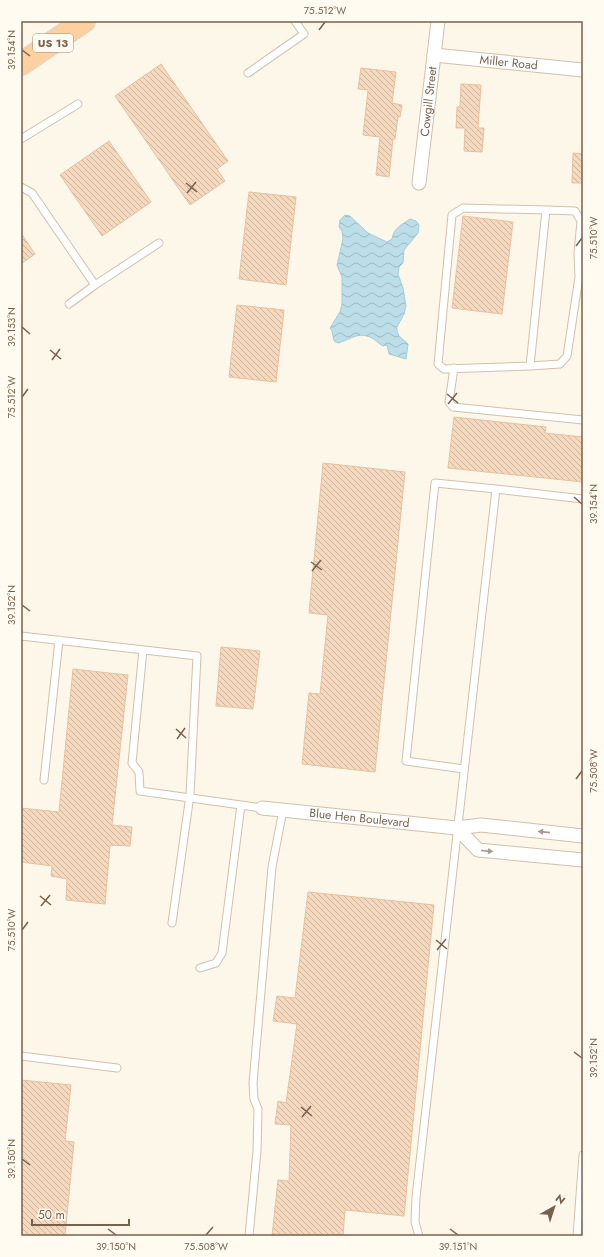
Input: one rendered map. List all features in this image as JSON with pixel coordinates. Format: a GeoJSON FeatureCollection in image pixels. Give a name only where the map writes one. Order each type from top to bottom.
{"type":"FeatureCollection","features":[{"type":"Feature","properties":{"kind":"highway","name":"US 13"},"geometry":{"type":"LineString","coordinates":[[21,64],[84,21]]}},
{"type":"Feature","properties":{"kind":"street","name":"Cowgill Street"},"geometry":{"type":"LineString","coordinates":[[419,183],[438,21]]}},
{"type":"Feature","properties":{"kind":"street","name":"Miller Road"},"geometry":{"type":"LineString","coordinates":[[434,55],[583,70]]}},
{"type":"Feature","properties":{"kind":"street","name":"Blue Hen Boulevard"},"geometry":{"type":"LineString","coordinates":[[262,808],[457,828],[481,825],[583,836]]}},
{"type":"Feature","properties":{"kind":"street"},"geometry":{"type":"LineString","coordinates":[[457,828],[478,850],[583,860]]}},
{"type":"Feature","properties":{"kind":"lane"},"geometry":{"type":"LineString","coordinates":[[248,73],[304,34],[295,21]]}},
{"type":"Feature","properties":{"kind":"lane"},"geometry":{"type":"LineString","coordinates":[[21,139],[78,104]]}},
{"type":"Feature","properties":{"kind":"lane"},"geometry":{"type":"LineString","coordinates":[[21,187],[32,193],[95,285]]}},
{"type":"Feature","properties":{"kind":"lane"},"geometry":{"type":"LineString","coordinates":[[463,208],[575,211],[581,222],[578,253],[581,277],[567,356],[560,364],[444,369],[438,364],[452,215],[463,208]]}},
{"type":"Feature","properties":{"kind":"lane"},"geometry":{"type":"LineString","coordinates":[[530,366],[546,210]]}},
{"type":"Feature","properties":{"kind":"lane"},"geometry":{"type":"LineString","coordinates":[[69,304],[159,243]]}},
{"type":"Feature","properties":{"kind":"lane"},"geometry":{"type":"LineString","coordinates":[[454,368],[449,402],[453,407],[583,420]]}},
{"type":"Feature","properties":{"kind":"lane"},"geometry":{"type":"LineString","coordinates":[[464,769],[406,761],[435,483],[583,498]]}},
{"type":"Feature","properties":{"kind":"lane"},"geometry":{"type":"LineString","coordinates":[[420,1236],[415,1222],[416,1197],[496,490]]}},
{"type":"Feature","properties":{"kind":"lane"},"geometry":{"type":"LineString","coordinates":[[21,636],[197,656],[189,797],[172,923]]}},
{"type":"Feature","properties":{"kind":"lane"},"geometry":{"type":"LineString","coordinates":[[44,780],[58,640]]}},
{"type":"Feature","properties":{"kind":"lane"},"geometry":{"type":"LineString","coordinates":[[143,650],[132,763],[139,772],[140,792],[189,797],[262,808]]}},
{"type":"Feature","properties":{"kind":"lane"},"geometry":{"type":"LineString","coordinates":[[200,968],[216,963],[222,953],[241,805]]}},
{"type":"Feature","properties":{"kind":"lane"},"geometry":{"type":"LineString","coordinates":[[250,1236],[257,1151],[258,1109],[254,1099],[253,1083],[272,867],[283,810]]}},
{"type":"Feature","properties":{"kind":"lane"},"geometry":{"type":"LineString","coordinates":[[21,1056],[117,1068]]}},
{"type":"Feature","properties":{"kind":"lane"},"geometry":{"type":"LineString","coordinates":[[577,1236],[583,1155]]}},
{"type":"Feature","properties":{"kind":"water"},"geometry":{"type":"Polygon","coordinates":[[[345,215],[350,216],[368,233],[387,242],[392,239],[394,232],[398,227],[410,219],[416,221],[419,225],[418,233],[404,250],[403,263],[399,267],[398,274],[403,288],[406,306],[404,314],[397,327],[397,331],[399,336],[408,344],[406,359],[389,354],[387,345],[383,346],[373,339],[363,335],[355,336],[338,343],[334,341],[330,328],[340,312],[342,304],[342,277],[337,265],[343,239],[342,231],[339,227],[340,220],[345,215]]]}},
{"type":"Feature","properties":{"kind":"building"},"geometry":{"type":"Polygon","coordinates":[[[161,64],[228,161],[217,169],[225,181],[190,205],[115,96],[161,64]]]}},
{"type":"Feature","properties":{"kind":"building"},"geometry":{"type":"Polygon","coordinates":[[[361,68],[396,72],[392,103],[402,105],[400,117],[398,117],[395,139],[393,139],[389,177],[376,175],[380,137],[363,135],[368,90],[358,89],[361,68]]]}},
{"type":"Feature","properties":{"kind":"building"},"geometry":{"type":"Polygon","coordinates":[[[461,84],[481,85],[478,128],[484,128],[482,152],[464,151],[465,128],[456,128],[457,107],[460,107],[461,84]]]}},
{"type":"Feature","properties":{"kind":"building"},"geometry":{"type":"Polygon","coordinates":[[[109,141],[151,202],[102,236],[60,175],[109,141]]]}},
{"type":"Feature","properties":{"kind":"building"},"geometry":{"type":"Polygon","coordinates":[[[573,153],[583,154],[583,183],[572,183],[573,153]]]}},
{"type":"Feature","properties":{"kind":"building"},"geometry":{"type":"Polygon","coordinates":[[[249,192],[296,197],[286,285],[239,279],[249,192]]]}},
{"type":"Feature","properties":{"kind":"building"},"geometry":{"type":"Polygon","coordinates":[[[463,216],[513,222],[502,314],[452,308],[463,216]]]}},
{"type":"Feature","properties":{"kind":"building"},"geometry":{"type":"Polygon","coordinates":[[[21,233],[35,254],[21,264],[21,233]]]}},
{"type":"Feature","properties":{"kind":"building"},"geometry":{"type":"Polygon","coordinates":[[[237,305],[284,310],[276,382],[229,377],[237,305]]]}},
{"type":"Feature","properties":{"kind":"building"},"geometry":{"type":"Polygon","coordinates":[[[454,417],[546,427],[545,433],[583,437],[583,482],[448,468],[454,417]]]}},
{"type":"Feature","properties":{"kind":"building"},"geometry":{"type":"Polygon","coordinates":[[[323,463],[405,472],[375,772],[302,764],[309,693],[320,694],[328,615],[309,613],[323,463]]]}},
{"type":"Feature","properties":{"kind":"building"},"geometry":{"type":"Polygon","coordinates":[[[221,647],[260,651],[253,709],[216,706],[221,647]]]}},
{"type":"Feature","properties":{"kind":"building"},"geometry":{"type":"Polygon","coordinates":[[[73,669],[128,675],[112,825],[132,827],[130,846],[110,845],[105,904],[66,900],[67,879],[51,876],[52,866],[21,862],[21,808],[59,812],[73,669]]]}},
{"type":"Feature","properties":{"kind":"building"},"geometry":{"type":"Polygon","coordinates":[[[308,892],[434,905],[404,1216],[345,1210],[343,1236],[272,1236],[278,1180],[289,1181],[291,1125],[275,1124],[278,1101],[286,1103],[297,1024],[273,1021],[277,996],[295,998],[308,892]]]}},
{"type":"Feature","properties":{"kind":"building"},"geometry":{"type":"Polygon","coordinates":[[[21,1080],[71,1085],[65,1141],[74,1142],[65,1236],[21,1236],[21,1080]]]}}]}
